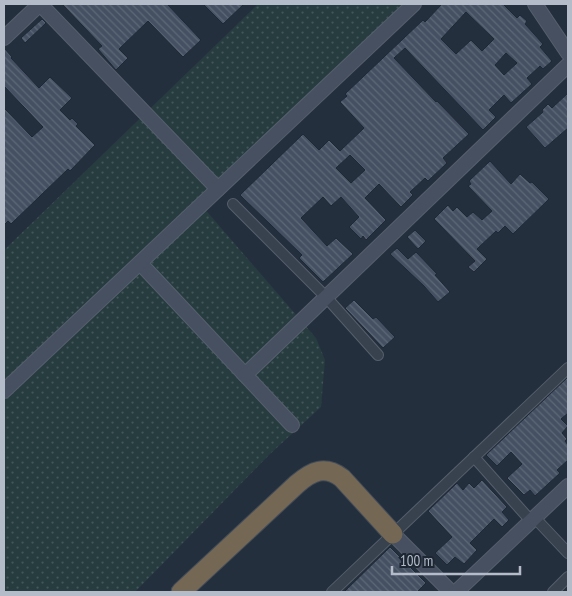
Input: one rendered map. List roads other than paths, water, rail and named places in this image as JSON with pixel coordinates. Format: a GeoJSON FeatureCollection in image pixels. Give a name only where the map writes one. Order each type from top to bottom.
{"type":"FeatureCollection","features":[{"type":"Feature","properties":{"kind":"highway"},"geometry":{"type":"LineString","coordinates":[[181,592],[297,484],[306,476],[316,472],[326,470],[342,478],[393,534]]}},
{"type":"Feature","properties":{"kind":"street"},"geometry":{"type":"LineString","coordinates":[[4,38],[40,4],[218,189]]}},
{"type":"Feature","properties":{"kind":"street"},"geometry":{"type":"LineString","coordinates":[[4,391],[414,4]]}},
{"type":"Feature","properties":{"kind":"street"},"geometry":{"type":"LineString","coordinates":[[535,4],[568,53]]}},
{"type":"Feature","properties":{"kind":"street"},"geometry":{"type":"LineString","coordinates":[[245,375],[568,65]]}},
{"type":"Feature","properties":{"kind":"street"},"geometry":{"type":"LineString","coordinates":[[233,204],[326,297],[378,355]]}},
{"type":"Feature","properties":{"kind":"street"},"geometry":{"type":"LineString","coordinates":[[140,263],[292,425]]}},
{"type":"Feature","properties":{"kind":"street"},"geometry":{"type":"LineString","coordinates":[[332,592],[568,368]]}},
{"type":"Feature","properties":{"kind":"street"},"geometry":{"type":"LineString","coordinates":[[474,457],[568,553]]}},
{"type":"Feature","properties":{"kind":"street"},"geometry":{"type":"LineString","coordinates":[[456,592],[568,486]]}},
{"type":"Feature","properties":{"kind":"street"},"geometry":{"type":"LineString","coordinates":[[393,534],[451,592]]}},
{"type":"Feature","properties":{"kind":"street"},"geometry":{"type":"LineString","coordinates":[[553,592],[568,577]]}}]}
